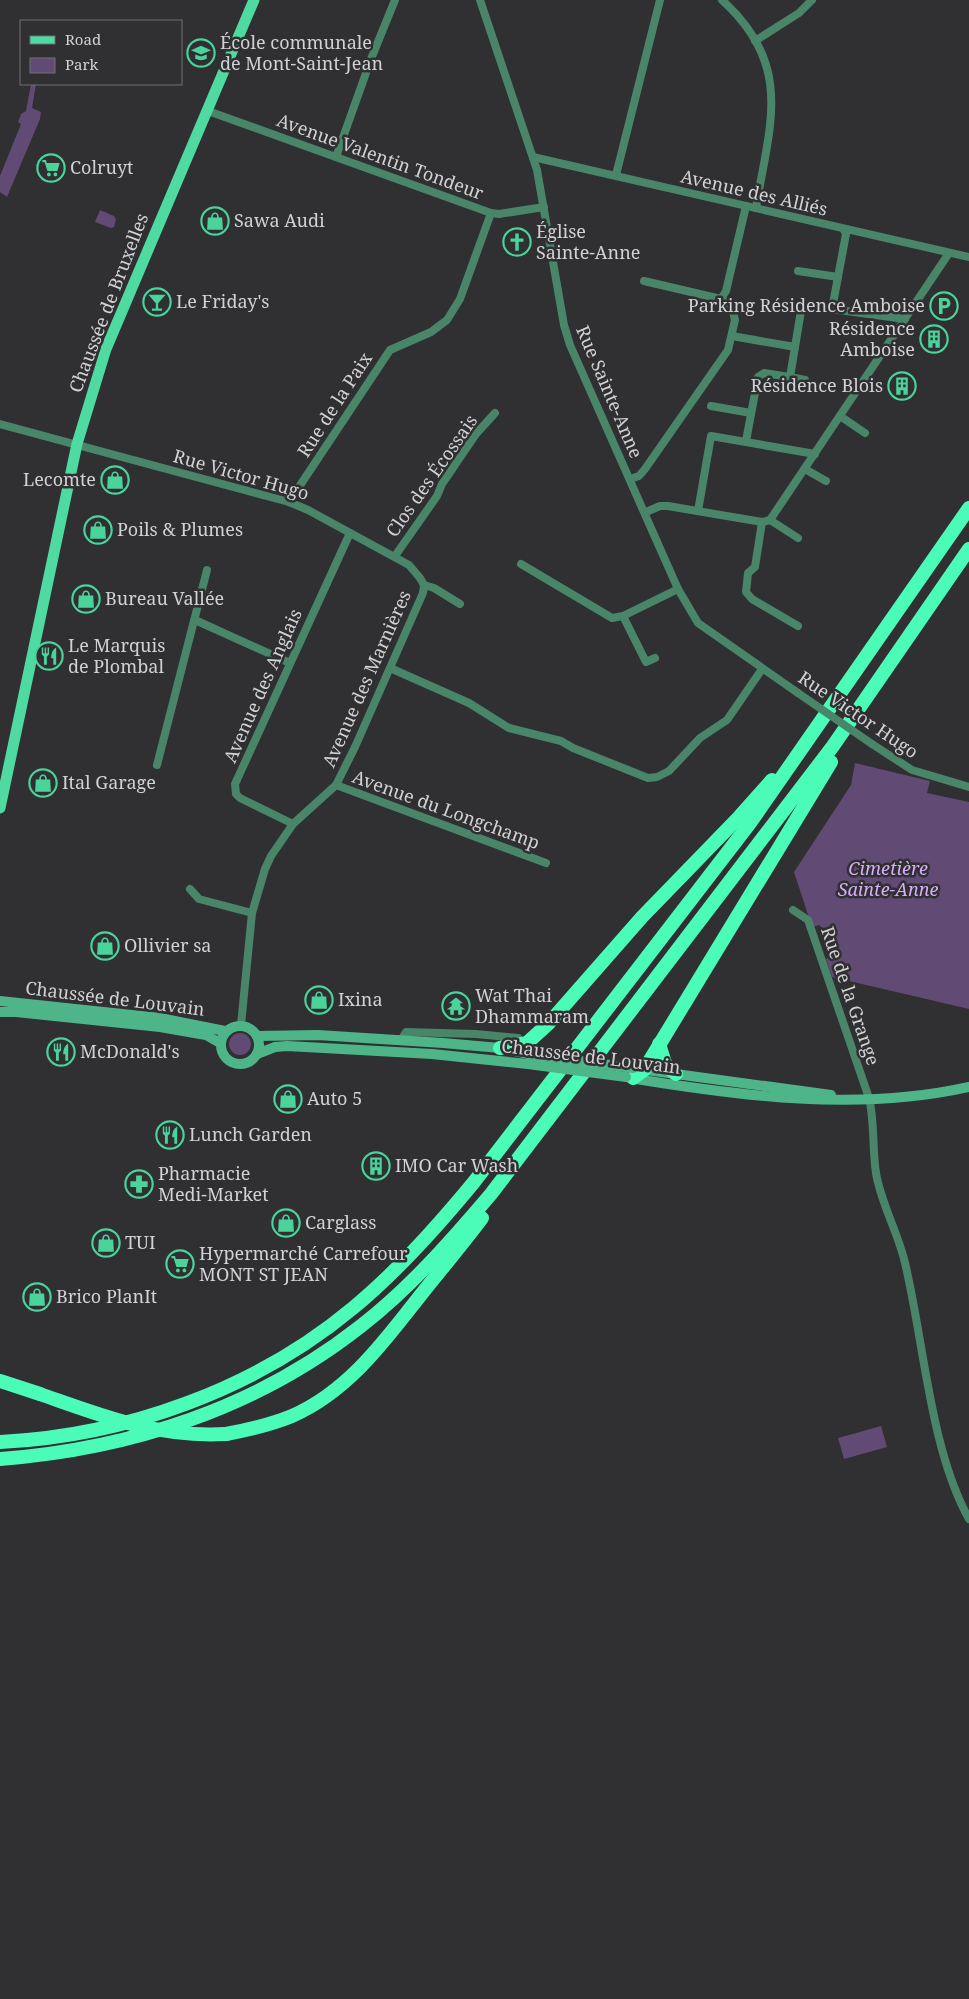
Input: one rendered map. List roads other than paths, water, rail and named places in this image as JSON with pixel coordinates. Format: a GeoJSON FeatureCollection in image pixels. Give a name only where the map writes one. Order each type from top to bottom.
{"type":"FeatureCollection","features":[{"type":"Feature","properties":{"kind":"highway"},"geometry":{"type":"LineString","coordinates":[[0,1442],[93,1430],[121,1424],[186,1404],[249,1376],[302,1346],[352,1309],[404,1261],[439,1225],[474,1182],[704,885],[792,765],[969,508]]}},
{"type":"Feature","properties":{"kind":"highway"},"geometry":{"type":"LineString","coordinates":[[0,1458],[72,1451],[133,1439],[200,1418],[252,1395],[314,1359],[361,1327],[414,1279],[450,1242],[491,1194],[834,746],[969,549]]}},
{"type":"Feature","properties":{"kind":"highway"},"geometry":{"type":"LineString","coordinates":[[634,1073],[659,1044],[831,763],[834,746]]}},
{"type":"Feature","properties":{"kind":"highway"},"geometry":{"type":"LineString","coordinates":[[500,1048],[516,1046],[535,1037],[642,917],[740,816],[776,774],[792,765]]}},
{"type":"Feature","properties":{"kind":"highway"},"geometry":{"type":"LineString","coordinates":[[659,1044],[664,1054],[664,1063],[676,1074]]}},
{"type":"Feature","properties":{"kind":"highway"},"geometry":{"type":"LineString","coordinates":[[0,1381],[140,1427],[176,1434],[226,1434],[259,1428],[292,1416],[324,1398],[360,1369],[386,1341],[487,1212],[491,1194]]}},
{"type":"Feature","properties":{"kind":"main road","name":"Chaussée de Bruxelles"},"geometry":{"type":"LineString","coordinates":[[0,808],[77,444],[106,348],[254,0]]}},
{"type":"Feature","properties":{"kind":"main road","name":"Chaussée de Louvain"},"geometry":{"type":"LineString","coordinates":[[0,1001],[160,1018],[225,1031]]}},
{"type":"Feature","properties":{"kind":"main road","name":"Chaussée de Louvain"},"geometry":{"type":"LineString","coordinates":[[0,1012],[160,1027],[206,1035],[220,1043]]}},
{"type":"Feature","properties":{"kind":"main road"},"geometry":{"type":"LineString","coordinates":[[240,1025],[247,1027],[257,1036],[259,1042],[257,1054],[245,1064],[234,1064],[224,1057],[220,1043],[225,1031],[240,1025]]}},
{"type":"Feature","properties":{"kind":"main road","name":"Chaussée de Louvain"},"geometry":{"type":"LineString","coordinates":[[257,1036],[318,1035],[500,1048],[530,1060]]}},
{"type":"Feature","properties":{"kind":"main road","name":"Chaussée de Louvain"},"geometry":{"type":"LineString","coordinates":[[324,1048],[338,1044],[364,1045],[369,1043],[368,1038]]}},
{"type":"Feature","properties":{"kind":"main road","name":"Chaussée de Louvain"},"geometry":{"type":"LineString","coordinates":[[257,1054],[284,1046],[530,1060],[634,1073],[809,1100],[912,1096],[969,1087]]}},
{"type":"Feature","properties":{"kind":"main road","name":"Chaussée de Louvain"},"geometry":{"type":"LineString","coordinates":[[634,1073],[676,1074],[854,1098]]}},
{"type":"Feature","properties":{"kind":"street"},"geometry":{"type":"LineString","coordinates":[[336,157],[371,58],[395,0]]}},
{"type":"Feature","properties":{"kind":"street","name":"Rue Sainte-Anne"},"geometry":{"type":"LineString","coordinates":[[480,0],[533,157],[570,345],[646,512],[678,589],[698,623],[762,669]]}},
{"type":"Feature","properties":{"kind":"street"},"geometry":{"type":"LineString","coordinates":[[616,175],[660,0]]}},
{"type":"Feature","properties":{"kind":"street"},"geometry":{"type":"LineString","coordinates":[[722,0],[740,18],[755,42],[768,71],[772,109],[768,146],[756,208]]}},
{"type":"Feature","properties":{"kind":"street"},"geometry":{"type":"LineString","coordinates":[[755,42],[799,13],[812,0]]}},
{"type":"Feature","properties":{"kind":"street","name":"Avenue Valentin Tondeur"},"geometry":{"type":"LineString","coordinates":[[208,111],[491,213],[499,214],[544,207]]}},
{"type":"Feature","properties":{"kind":"street","name":"Avenue des Alliés"},"geometry":{"type":"LineString","coordinates":[[533,157],[844,230],[969,257]]}},
{"type":"Feature","properties":{"kind":"street"},"geometry":{"type":"LineString","coordinates":[[721,299],[726,290],[746,206]]}},
{"type":"Feature","properties":{"kind":"street","name":"Rue de la Paix"},"geometry":{"type":"LineString","coordinates":[[289,502],[390,350],[431,332],[447,320],[460,299],[491,213]]}},
{"type":"Feature","properties":{"kind":"street"},"geometry":{"type":"LineString","coordinates":[[832,309],[846,234],[844,230]]}},
{"type":"Feature","properties":{"kind":"street"},"geometry":{"type":"LineString","coordinates":[[646,512],[660,506],[762,522],[770,520],[949,254]]}},
{"type":"Feature","properties":{"kind":"street"},"geometry":{"type":"LineString","coordinates":[[798,271],[838,277]]}},
{"type":"Feature","properties":{"kind":"street"},"geometry":{"type":"LineString","coordinates":[[630,479],[639,476],[668,434],[679,423],[728,350],[732,336],[734,314],[727,303],[721,299],[644,281]]}},
{"type":"Feature","properties":{"kind":"street"},"geometry":{"type":"LineString","coordinates":[[790,377],[802,305],[905,319]]}},
{"type":"Feature","properties":{"kind":"street"},"geometry":{"type":"LineString","coordinates":[[732,336],[795,347]]}},
{"type":"Feature","properties":{"kind":"street"},"geometry":{"type":"LineString","coordinates":[[746,441],[760,374],[805,380]]}},
{"type":"Feature","properties":{"kind":"street"},"geometry":{"type":"LineString","coordinates":[[711,406],[751,413]]}},
{"type":"Feature","properties":{"kind":"street","name":"Clos des Écossais"},"geometry":{"type":"LineString","coordinates":[[395,556],[437,496],[442,484],[476,434],[495,413]]}},
{"type":"Feature","properties":{"kind":"street"},"geometry":{"type":"LineString","coordinates":[[840,416],[865,433]]}},
{"type":"Feature","properties":{"kind":"street","name":"Rue Victor Hugo"},"geometry":{"type":"LineString","coordinates":[[0,424],[289,502],[395,556],[416,572],[424,585],[434,588],[460,604]]}},
{"type":"Feature","properties":{"kind":"street"},"geometry":{"type":"LineString","coordinates":[[698,511],[711,436],[815,454]]}},
{"type":"Feature","properties":{"kind":"street"},"geometry":{"type":"LineString","coordinates":[[805,469],[826,480]]}},
{"type":"Feature","properties":{"kind":"street"},"geometry":{"type":"LineString","coordinates":[[770,520],[798,538]]}},
{"type":"Feature","properties":{"kind":"street"},"geometry":{"type":"LineString","coordinates":[[762,522],[755,567],[748,573],[746,592],[752,599],[798,626]]}},
{"type":"Feature","properties":{"kind":"street","name":"Avenue des Anglais"},"geometry":{"type":"LineString","coordinates":[[293,824],[240,798],[235,789],[350,533]]}},
{"type":"Feature","properties":{"kind":"street"},"geometry":{"type":"LineString","coordinates":[[520,564],[612,618],[623,616],[678,589]]}},
{"type":"Feature","properties":{"kind":"street"},"geometry":{"type":"LineString","coordinates":[[157,765],[208,570]]}},
{"type":"Feature","properties":{"kind":"street","name":"Avenue des Marnières"},"geometry":{"type":"LineString","coordinates":[[240,1025],[252,913],[258,886],[268,863],[293,824],[336,785],[423,593],[424,585]]}},
{"type":"Feature","properties":{"kind":"street"},"geometry":{"type":"LineString","coordinates":[[623,616],[646,662],[655,658]]}},
{"type":"Feature","properties":{"kind":"street"},"geometry":{"type":"LineString","coordinates":[[195,620],[290,663]]}},
{"type":"Feature","properties":{"kind":"street"},"geometry":{"type":"LineString","coordinates":[[390,668],[469,703],[509,728],[561,741],[573,748],[648,778],[657,777],[669,771],[700,738],[727,720],[762,669]]}},
{"type":"Feature","properties":{"kind":"street","name":"Rue Victor Hugo"},"geometry":{"type":"LineString","coordinates":[[762,669],[912,770],[969,787]]}},
{"type":"Feature","properties":{"kind":"street","name":"Avenue du Longchamp"},"geometry":{"type":"LineString","coordinates":[[336,785],[546,863]]}},
{"type":"Feature","properties":{"kind":"street"},"geometry":{"type":"LineString","coordinates":[[190,889],[199,899],[252,913]]}},
{"type":"Feature","properties":{"kind":"street","name":"Rue de la Grange"},"geometry":{"type":"LineString","coordinates":[[793,910],[808,920],[869,1098],[873,1113],[874,1164],[878,1186],[904,1261],[950,1478],[969,1519]]}},
{"type":"Feature","properties":{"kind":"street"},"geometry":{"type":"LineString","coordinates":[[401,1040],[406,1032],[448,1032],[518,1038]]}},
{"type":"Feature","properties":{"kind":"street"},"geometry":{"type":"LineString","coordinates":[[432,1054],[443,1043],[448,1032]]}},
{"type":"Feature","properties":{"kind":"place","name":"École communale de Mont-Saint-Jean"},"geometry":{"type":"Point","coordinates":[201,53]}},
{"type":"Feature","properties":{"kind":"place","name":"Colruyt"},"geometry":{"type":"Point","coordinates":[51,168]}},
{"type":"Feature","properties":{"kind":"place","name":"Sawa Audi"},"geometry":{"type":"Point","coordinates":[215,221]}},
{"type":"Feature","properties":{"kind":"place","name":"Église Sainte-Anne"},"geometry":{"type":"Point","coordinates":[517,242]}},
{"type":"Feature","properties":{"kind":"place","name":"Le Friday's"},"geometry":{"type":"Point","coordinates":[157,302]}},
{"type":"Feature","properties":{"kind":"place","name":"Parking Résidence Amboise"},"geometry":{"type":"Point","coordinates":[944,306]}},
{"type":"Feature","properties":{"kind":"place","name":"Résidence Amboise"},"geometry":{"type":"Point","coordinates":[934,339]}},
{"type":"Feature","properties":{"kind":"place","name":"Résidence Blois"},"geometry":{"type":"Point","coordinates":[902,386]}},
{"type":"Feature","properties":{"kind":"place","name":"Lecomte"},"geometry":{"type":"Point","coordinates":[115,480]}},
{"type":"Feature","properties":{"kind":"place","name":"Poils & Plumes"},"geometry":{"type":"Point","coordinates":[98,530]}},
{"type":"Feature","properties":{"kind":"place","name":"Bureau Vallée"},"geometry":{"type":"Point","coordinates":[86,599]}},
{"type":"Feature","properties":{"kind":"place","name":"Le Marquis de Plombal"},"geometry":{"type":"Point","coordinates":[49,656]}},
{"type":"Feature","properties":{"kind":"place","name":"Ital Garage"},"geometry":{"type":"Point","coordinates":[43,783]}},
{"type":"Feature","properties":{"kind":"place","name":"Ollivier sa"},"geometry":{"type":"Point","coordinates":[105,946]}},
{"type":"Feature","properties":{"kind":"place","name":"Ixina"},"geometry":{"type":"Point","coordinates":[319,1000]}},
{"type":"Feature","properties":{"kind":"place","name":"Wat Thai Dhammaram"},"geometry":{"type":"Point","coordinates":[456,1006]}},
{"type":"Feature","properties":{"kind":"place","name":"McDonald's"},"geometry":{"type":"Point","coordinates":[61,1052]}},
{"type":"Feature","properties":{"kind":"place","name":"Auto 5"},"geometry":{"type":"Point","coordinates":[288,1099]}},
{"type":"Feature","properties":{"kind":"place","name":"Lunch Garden"},"geometry":{"type":"Point","coordinates":[170,1135]}},
{"type":"Feature","properties":{"kind":"place","name":"IMO Car Wash"},"geometry":{"type":"Point","coordinates":[376,1166]}},
{"type":"Feature","properties":{"kind":"place","name":"Pharmacie Medi-Market"},"geometry":{"type":"Point","coordinates":[139,1184]}},
{"type":"Feature","properties":{"kind":"place","name":"Carglass"},"geometry":{"type":"Point","coordinates":[286,1223]}},
{"type":"Feature","properties":{"kind":"place","name":"TUI"},"geometry":{"type":"Point","coordinates":[106,1243]}},
{"type":"Feature","properties":{"kind":"place","name":"Hypermarché Carrefour MONT ST JEAN"},"geometry":{"type":"Point","coordinates":[180,1264]}},
{"type":"Feature","properties":{"kind":"place","name":"Brico PlanIt"},"geometry":{"type":"Point","coordinates":[37,1297]}},
{"type":"Feature","properties":{"kind":"park label","name":"Cimetière Sainte-Anne"},"geometry":{"type":"Point","coordinates":[888,880]}}]}
